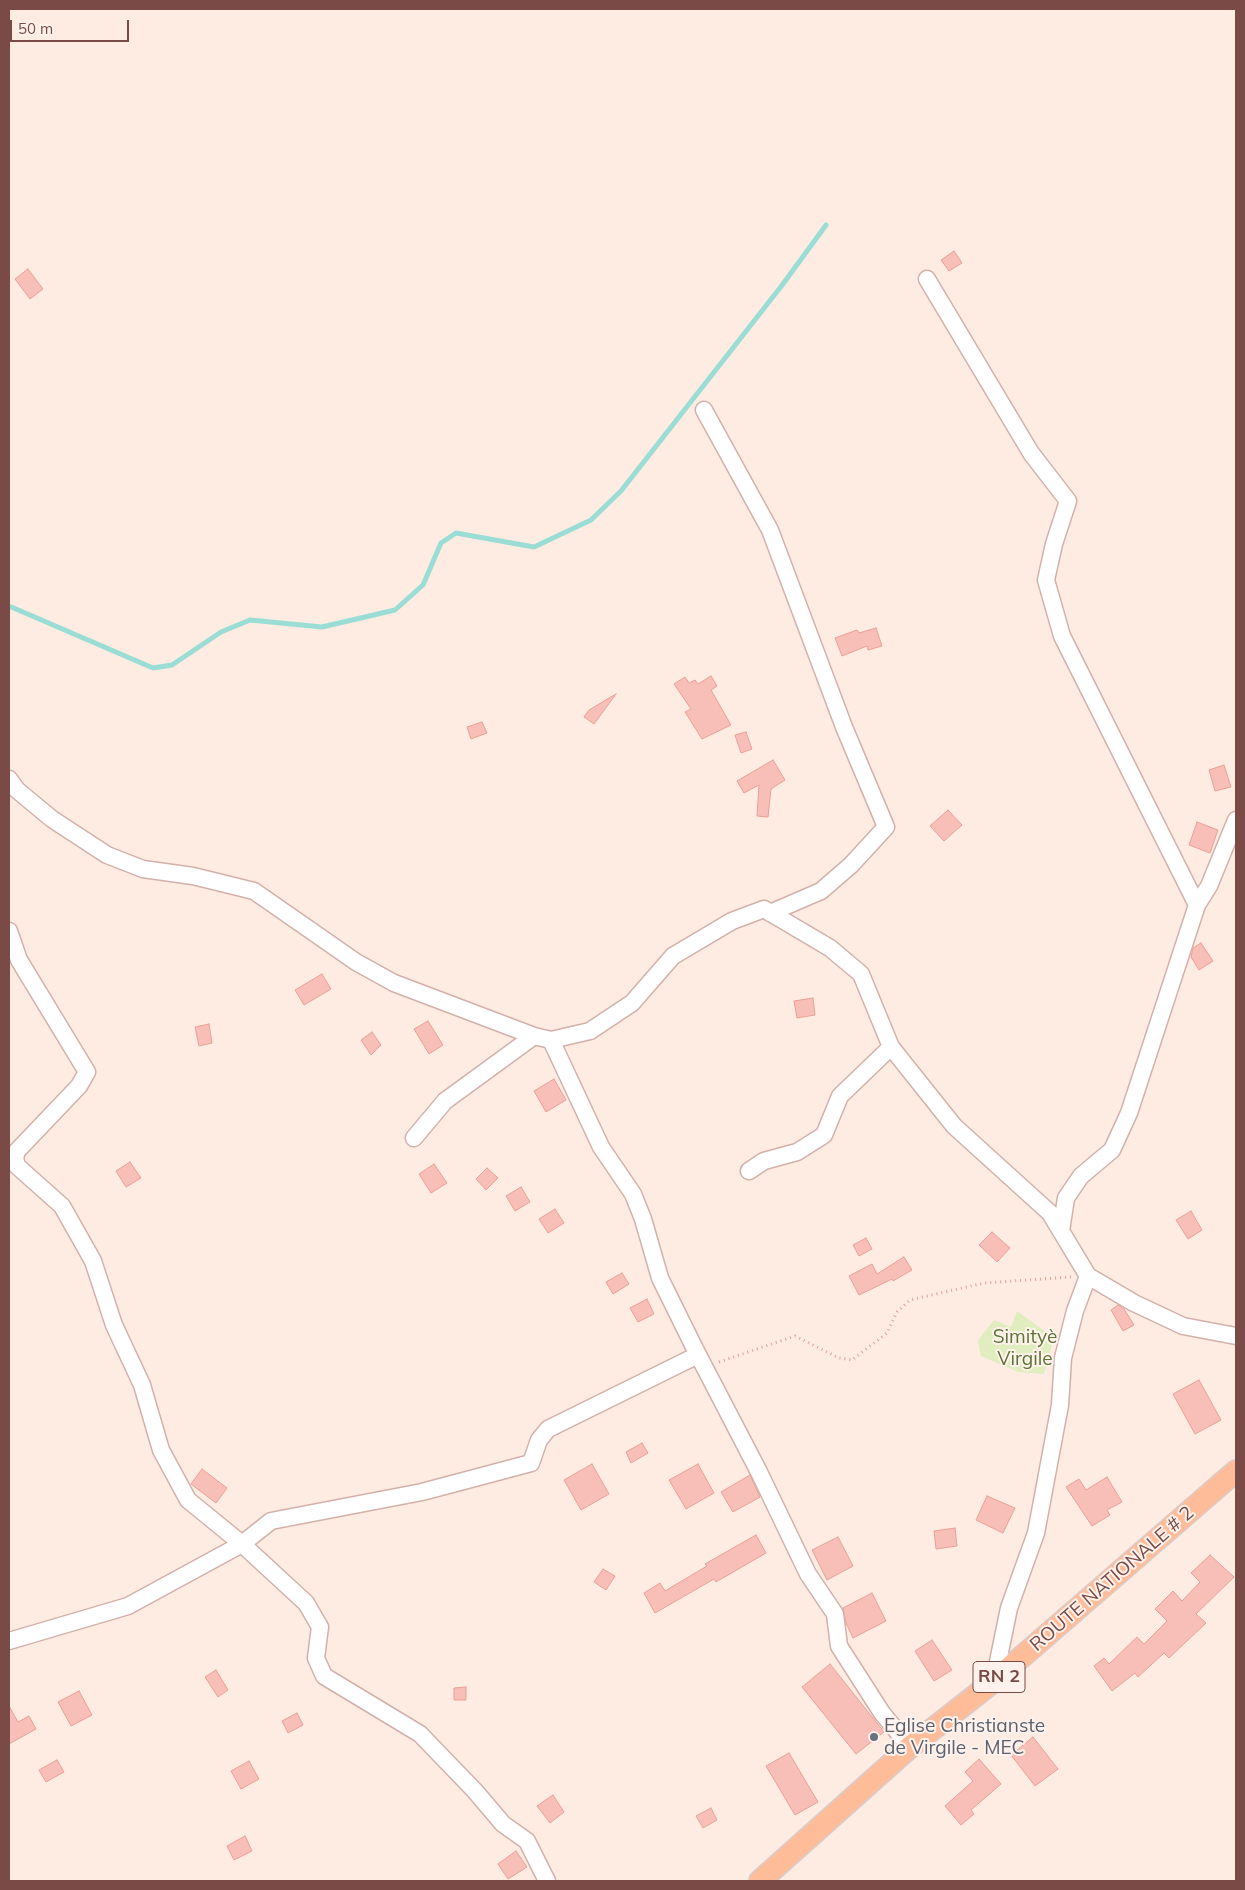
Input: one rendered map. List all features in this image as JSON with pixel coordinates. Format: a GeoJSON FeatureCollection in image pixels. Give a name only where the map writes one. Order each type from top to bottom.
{"type":"FeatureCollection","features":[{"type":"Feature","properties":{"kind":"main road","name":"ROUTE NATIONALE # 2"},"geometry":{"type":"LineString","coordinates":[[760,1881],[910,1747],[994,1681],[1236,1471]]}},
{"type":"Feature","properties":{"kind":"street"},"geometry":{"type":"LineString","coordinates":[[927,279],[1031,453],[1068,501],[1054,544],[1046,580],[1062,636],[1198,905]]}},
{"type":"Feature","properties":{"kind":"street"},"geometry":{"type":"LineString","coordinates":[[704,410],[770,530],[844,727],[886,827],[851,865],[821,891],[770,913]]}},
{"type":"Feature","properties":{"kind":"street"},"geometry":{"type":"LineString","coordinates":[[9,779],[17,790],[52,820],[107,855],[142,869],[193,876],[254,891],[356,962],[394,984],[534,1036],[551,1040],[590,1031],[632,1003],[673,956],[732,921],[764,910],[830,948],[861,974],[891,1046],[954,1126],[1050,1213],[1088,1276],[1134,1303],[1183,1326],[1236,1336]]}},
{"type":"Feature","properties":{"kind":"street"},"geometry":{"type":"LineString","coordinates":[[1061,1231],[1066,1198],[1081,1176],[1112,1150],[1129,1113],[1198,905],[1209,886],[1236,820]]}},
{"type":"Feature","properties":{"kind":"street"},"geometry":{"type":"LineString","coordinates":[[9,930],[19,960],[88,1072],[79,1086],[17,1151],[15,1158],[17,1166],[62,1206],[93,1260],[114,1325],[142,1385],[161,1450],[188,1500],[242,1544],[306,1603],[320,1626],[316,1658],[324,1676],[420,1734],[475,1791],[503,1824],[528,1840],[547,1881]]}},
{"type":"Feature","properties":{"kind":"street"},"geometry":{"type":"LineString","coordinates":[[414,1138],[445,1101],[534,1036]]}},
{"type":"Feature","properties":{"kind":"street"},"geometry":{"type":"LineString","coordinates":[[551,1040],[601,1147],[632,1194],[644,1219],[660,1278],[696,1352],[759,1472],[808,1574],[835,1614],[839,1646],[882,1713],[910,1747]]}},
{"type":"Feature","properties":{"kind":"street"},"geometry":{"type":"LineString","coordinates":[[749,1171],[764,1161],[797,1152],[824,1135],[840,1096],[891,1046]]}},
{"type":"Feature","properties":{"kind":"street"},"geometry":{"type":"LineString","coordinates":[[994,1681],[1008,1608],[1036,1533],[1060,1405],[1064,1358],[1075,1311],[1088,1276]]}},
{"type":"Feature","properties":{"kind":"street"},"geometry":{"type":"LineString","coordinates":[[9,1640],[128,1606],[242,1544],[271,1521],[286,1516],[369,1503],[422,1492],[531,1462],[539,1440],[548,1429],[696,1352]]}},
{"type":"Feature","properties":{"kind":"path"},"geometry":{"type":"LineString","coordinates":[[696,1352],[716,1363],[795,1336],[839,1358],[852,1360],[888,1333],[897,1312],[910,1300],[984,1283],[1088,1276]]}},
{"type":"Feature","properties":{"kind":"green space","name":"Simityè Virgile"},"geometry":{"type":"Polygon","coordinates":[[[1017,1311],[1054,1338],[1044,1374],[1018,1372],[981,1356],[978,1340],[994,1320],[1011,1327],[1017,1311]]]}},
{"type":"Feature","properties":{"kind":"building"},"geometry":{"type":"Polygon","coordinates":[[[954,251],[962,263],[949,271],[941,260],[954,251]]]}},
{"type":"Feature","properties":{"kind":"building"},"geometry":{"type":"Polygon","coordinates":[[[28,269],[43,289],[30,299],[15,279],[28,269]]]}},
{"type":"Feature","properties":{"kind":"building"},"geometry":{"type":"Polygon","coordinates":[[[876,628],[882,646],[868,650],[867,646],[842,656],[835,638],[857,630],[859,633],[876,628]]]}},
{"type":"Feature","properties":{"kind":"building"},"geometry":{"type":"Polygon","coordinates":[[[711,676],[717,686],[711,690],[731,725],[702,739],[685,712],[691,709],[674,684],[685,677],[689,683],[695,680],[698,684],[711,676]]]}},
{"type":"Feature","properties":{"kind":"building"},"geometry":{"type":"Polygon","coordinates":[[[616,694],[594,724],[584,717],[589,710],[616,694]]]}},
{"type":"Feature","properties":{"kind":"building"},"geometry":{"type":"Polygon","coordinates":[[[482,722],[487,733],[471,739],[467,727],[482,722]]]}},
{"type":"Feature","properties":{"kind":"building"},"geometry":{"type":"Polygon","coordinates":[[[746,732],[752,749],[741,753],[735,735],[746,732]]]}},
{"type":"Feature","properties":{"kind":"building"},"geometry":{"type":"Polygon","coordinates":[[[773,760],[785,780],[771,789],[768,817],[757,816],[759,785],[744,793],[737,781],[773,760]]]}},
{"type":"Feature","properties":{"kind":"building"},"geometry":{"type":"Polygon","coordinates":[[[1224,765],[1231,787],[1215,791],[1209,770],[1224,765]]]}},
{"type":"Feature","properties":{"kind":"building"},"geometry":{"type":"Polygon","coordinates":[[[948,810],[962,825],[944,841],[930,826],[948,810]]]}},
{"type":"Feature","properties":{"kind":"building"},"geometry":{"type":"Polygon","coordinates":[[[1197,822],[1218,830],[1210,853],[1189,845],[1197,822]]]}},
{"type":"Feature","properties":{"kind":"building"},"geometry":{"type":"Polygon","coordinates":[[[1201,943],[1213,961],[1199,970],[1191,957],[1193,948],[1201,943]]]}},
{"type":"Feature","properties":{"kind":"building"},"geometry":{"type":"Polygon","coordinates":[[[322,974],[331,989],[304,1005],[295,990],[322,974]]]}},
{"type":"Feature","properties":{"kind":"building"},"geometry":{"type":"Polygon","coordinates":[[[813,998],[815,1015],[797,1018],[794,1001],[813,998]]]}},
{"type":"Feature","properties":{"kind":"building"},"geometry":{"type":"Polygon","coordinates":[[[428,1021],[443,1045],[429,1054],[414,1029],[428,1021]]]}},
{"type":"Feature","properties":{"kind":"building"},"geometry":{"type":"Polygon","coordinates":[[[209,1024],[212,1043],[199,1046],[195,1027],[209,1024]]]}},
{"type":"Feature","properties":{"kind":"building"},"geometry":{"type":"Polygon","coordinates":[[[372,1032],[381,1045],[371,1055],[361,1040],[372,1032]]]}},
{"type":"Feature","properties":{"kind":"building"},"geometry":{"type":"Polygon","coordinates":[[[554,1079],[566,1100],[546,1112],[534,1091],[554,1079]]]}},
{"type":"Feature","properties":{"kind":"building"},"geometry":{"type":"Polygon","coordinates":[[[130,1162],[141,1178],[126,1187],[116,1171],[130,1162]]]}},
{"type":"Feature","properties":{"kind":"building"},"geometry":{"type":"Polygon","coordinates":[[[434,1164],[447,1183],[431,1193],[419,1174],[434,1164]]]}},
{"type":"Feature","properties":{"kind":"building"},"geometry":{"type":"Polygon","coordinates":[[[487,1168],[498,1178],[486,1190],[476,1179],[487,1168]]]}},
{"type":"Feature","properties":{"kind":"building"},"geometry":{"type":"Polygon","coordinates":[[[521,1187],[530,1202],[515,1211],[506,1196],[521,1187]]]}},
{"type":"Feature","properties":{"kind":"building"},"geometry":{"type":"Polygon","coordinates":[[[555,1209],[564,1223],[548,1233],[539,1219],[555,1209]]]}},
{"type":"Feature","properties":{"kind":"building"},"geometry":{"type":"Polygon","coordinates":[[[1191,1211],[1202,1230],[1188,1239],[1176,1220],[1191,1211]]]}},
{"type":"Feature","properties":{"kind":"building"},"geometry":{"type":"Polygon","coordinates":[[[992,1232],[1010,1248],[997,1262],[979,1245],[992,1232]]]}},
{"type":"Feature","properties":{"kind":"building"},"geometry":{"type":"Polygon","coordinates":[[[866,1238],[872,1249],[859,1256],[853,1245],[866,1238]]]}},
{"type":"Feature","properties":{"kind":"building"},"geometry":{"type":"Polygon","coordinates":[[[904,1257],[912,1270],[893,1281],[892,1279],[859,1295],[849,1276],[872,1264],[877,1274],[904,1257]]]}},
{"type":"Feature","properties":{"kind":"building"},"geometry":{"type":"Polygon","coordinates":[[[622,1273],[629,1284],[613,1294],[606,1282],[622,1273]]]}},
{"type":"Feature","properties":{"kind":"building"},"geometry":{"type":"Polygon","coordinates":[[[647,1299],[654,1314],[638,1322],[630,1308],[647,1299]]]}},
{"type":"Feature","properties":{"kind":"building"},"geometry":{"type":"Polygon","coordinates":[[[1118,1305],[1124,1309],[1134,1325],[1123,1331],[1111,1310],[1118,1305]]]}},
{"type":"Feature","properties":{"kind":"building"},"geometry":{"type":"Polygon","coordinates":[[[1199,1380],[1221,1420],[1195,1434],[1173,1394],[1199,1380]]]}},
{"type":"Feature","properties":{"kind":"building"},"geometry":{"type":"Polygon","coordinates":[[[642,1443],[648,1453],[631,1463],[626,1452],[642,1443]]]}},
{"type":"Feature","properties":{"kind":"building"},"geometry":{"type":"Polygon","coordinates":[[[592,1464],[609,1494],[581,1510],[564,1480],[592,1464]]]}},
{"type":"Feature","properties":{"kind":"building"},"geometry":{"type":"Polygon","coordinates":[[[698,1464],[714,1493],[686,1509],[669,1480],[698,1464]]]}},
{"type":"Feature","properties":{"kind":"building"},"geometry":{"type":"Polygon","coordinates":[[[202,1469],[227,1488],[216,1503],[191,1484],[202,1469]]]}},
{"type":"Feature","properties":{"kind":"building"},"geometry":{"type":"Polygon","coordinates":[[[750,1475],[760,1497],[733,1512],[721,1492],[750,1475]]]}},
{"type":"Feature","properties":{"kind":"building"},"geometry":{"type":"Polygon","coordinates":[[[1107,1477],[1122,1502],[1107,1510],[1110,1515],[1092,1526],[1066,1487],[1079,1479],[1086,1490],[1107,1477]]]}},
{"type":"Feature","properties":{"kind":"building"},"geometry":{"type":"Polygon","coordinates":[[[987,1496],[1015,1508],[1003,1533],[976,1520],[987,1496]]]}},
{"type":"Feature","properties":{"kind":"building"},"geometry":{"type":"Polygon","coordinates":[[[955,1528],[957,1546],[936,1549],[934,1531],[955,1528]]]}},
{"type":"Feature","properties":{"kind":"building"},"geometry":{"type":"Polygon","coordinates":[[[756,1535],[766,1553],[716,1582],[714,1579],[655,1613],[644,1593],[660,1583],[665,1591],[707,1566],[705,1564],[756,1535]]]}},
{"type":"Feature","properties":{"kind":"building"},"geometry":{"type":"Polygon","coordinates":[[[838,1537],[853,1566],[827,1580],[812,1550],[838,1537]]]}},
{"type":"Feature","properties":{"kind":"building"},"geometry":{"type":"Polygon","coordinates":[[[1210,1555],[1234,1577],[1196,1614],[1206,1623],[1169,1658],[1164,1653],[1138,1677],[1135,1673],[1112,1691],[1094,1666],[1104,1658],[1109,1664],[1137,1637],[1144,1644],[1167,1621],[1155,1609],[1173,1591],[1182,1601],[1200,1582],[1191,1573],[1210,1555]]]}},
{"type":"Feature","properties":{"kind":"building"},"geometry":{"type":"Polygon","coordinates":[[[603,1569],[615,1576],[606,1590],[594,1582],[603,1569]]]}},
{"type":"Feature","properties":{"kind":"building"},"geometry":{"type":"Polygon","coordinates":[[[872,1593],[886,1621],[853,1638],[846,1623],[843,1608],[872,1593]]]}},
{"type":"Feature","properties":{"kind":"building"},"geometry":{"type":"Polygon","coordinates":[[[932,1640],[952,1670],[934,1681],[915,1651],[932,1640]]]}},
{"type":"Feature","properties":{"kind":"building"},"geometry":{"type":"Polygon","coordinates":[[[830,1664],[884,1732],[856,1754],[802,1687],[830,1664]]]}},
{"type":"Feature","properties":{"kind":"building"},"geometry":{"type":"Polygon","coordinates":[[[216,1670],[228,1690],[218,1697],[205,1677],[216,1670]]]}},
{"type":"Feature","properties":{"kind":"building"},"geometry":{"type":"Polygon","coordinates":[[[466,1687],[466,1700],[454,1700],[454,1688],[466,1687]]]}},
{"type":"Feature","properties":{"kind":"building"},"geometry":{"type":"Polygon","coordinates":[[[79,1691],[92,1715],[71,1726],[58,1702],[79,1691]]]}},
{"type":"Feature","properties":{"kind":"building"},"geometry":{"type":"Polygon","coordinates":[[[9,1706],[18,1722],[29,1716],[36,1729],[9,1744],[9,1706]]]}},
{"type":"Feature","properties":{"kind":"building"},"geometry":{"type":"Polygon","coordinates":[[[297,1713],[303,1725],[288,1733],[282,1721],[297,1713]]]}},
{"type":"Feature","properties":{"kind":"building"},"geometry":{"type":"Polygon","coordinates":[[[1033,1737],[1058,1769],[1035,1786],[1011,1755],[1033,1737]]]}},
{"type":"Feature","properties":{"kind":"building"},"geometry":{"type":"Polygon","coordinates":[[[789,1753],[818,1802],[795,1815],[766,1766],[789,1753]]]}},
{"type":"Feature","properties":{"kind":"building"},"geometry":{"type":"Polygon","coordinates":[[[979,1759],[1001,1784],[971,1810],[974,1814],[961,1825],[945,1806],[973,1781],[965,1772],[979,1759]]]}},
{"type":"Feature","properties":{"kind":"building"},"geometry":{"type":"Polygon","coordinates":[[[57,1760],[64,1772],[46,1782],[39,1770],[57,1760]]]}},
{"type":"Feature","properties":{"kind":"building"},"geometry":{"type":"Polygon","coordinates":[[[249,1761],[259,1779],[241,1789],[231,1771],[249,1761]]]}},
{"type":"Feature","properties":{"kind":"building"},"geometry":{"type":"Polygon","coordinates":[[[553,1795],[564,1812],[550,1823],[537,1806],[553,1795]]]}},
{"type":"Feature","properties":{"kind":"building"},"geometry":{"type":"Polygon","coordinates":[[[711,1808],[717,1820],[703,1828],[696,1816],[711,1808]]]}},
{"type":"Feature","properties":{"kind":"building"},"geometry":{"type":"Polygon","coordinates":[[[245,1836],[252,1851],[234,1860],[227,1846],[245,1836]]]}},
{"type":"Feature","properties":{"kind":"building"},"geometry":{"type":"Polygon","coordinates":[[[516,1851],[527,1867],[508,1879],[498,1864],[516,1851]]]}},
{"type":"Feature","properties":{"kind":"waterway"},"geometry":{"type":"LineString","coordinates":[[9,606],[153,668],[172,665],[221,632],[250,620],[322,627],[395,610],[423,585],[441,543],[456,533],[534,547],[591,520],[621,491],[783,284],[826,225]]}},
{"type":"Feature","properties":{"kind":"place","name":"Eglise Christianste de Virgile - MEC"},"geometry":{"type":"Point","coordinates":[874,1737]}}]}
